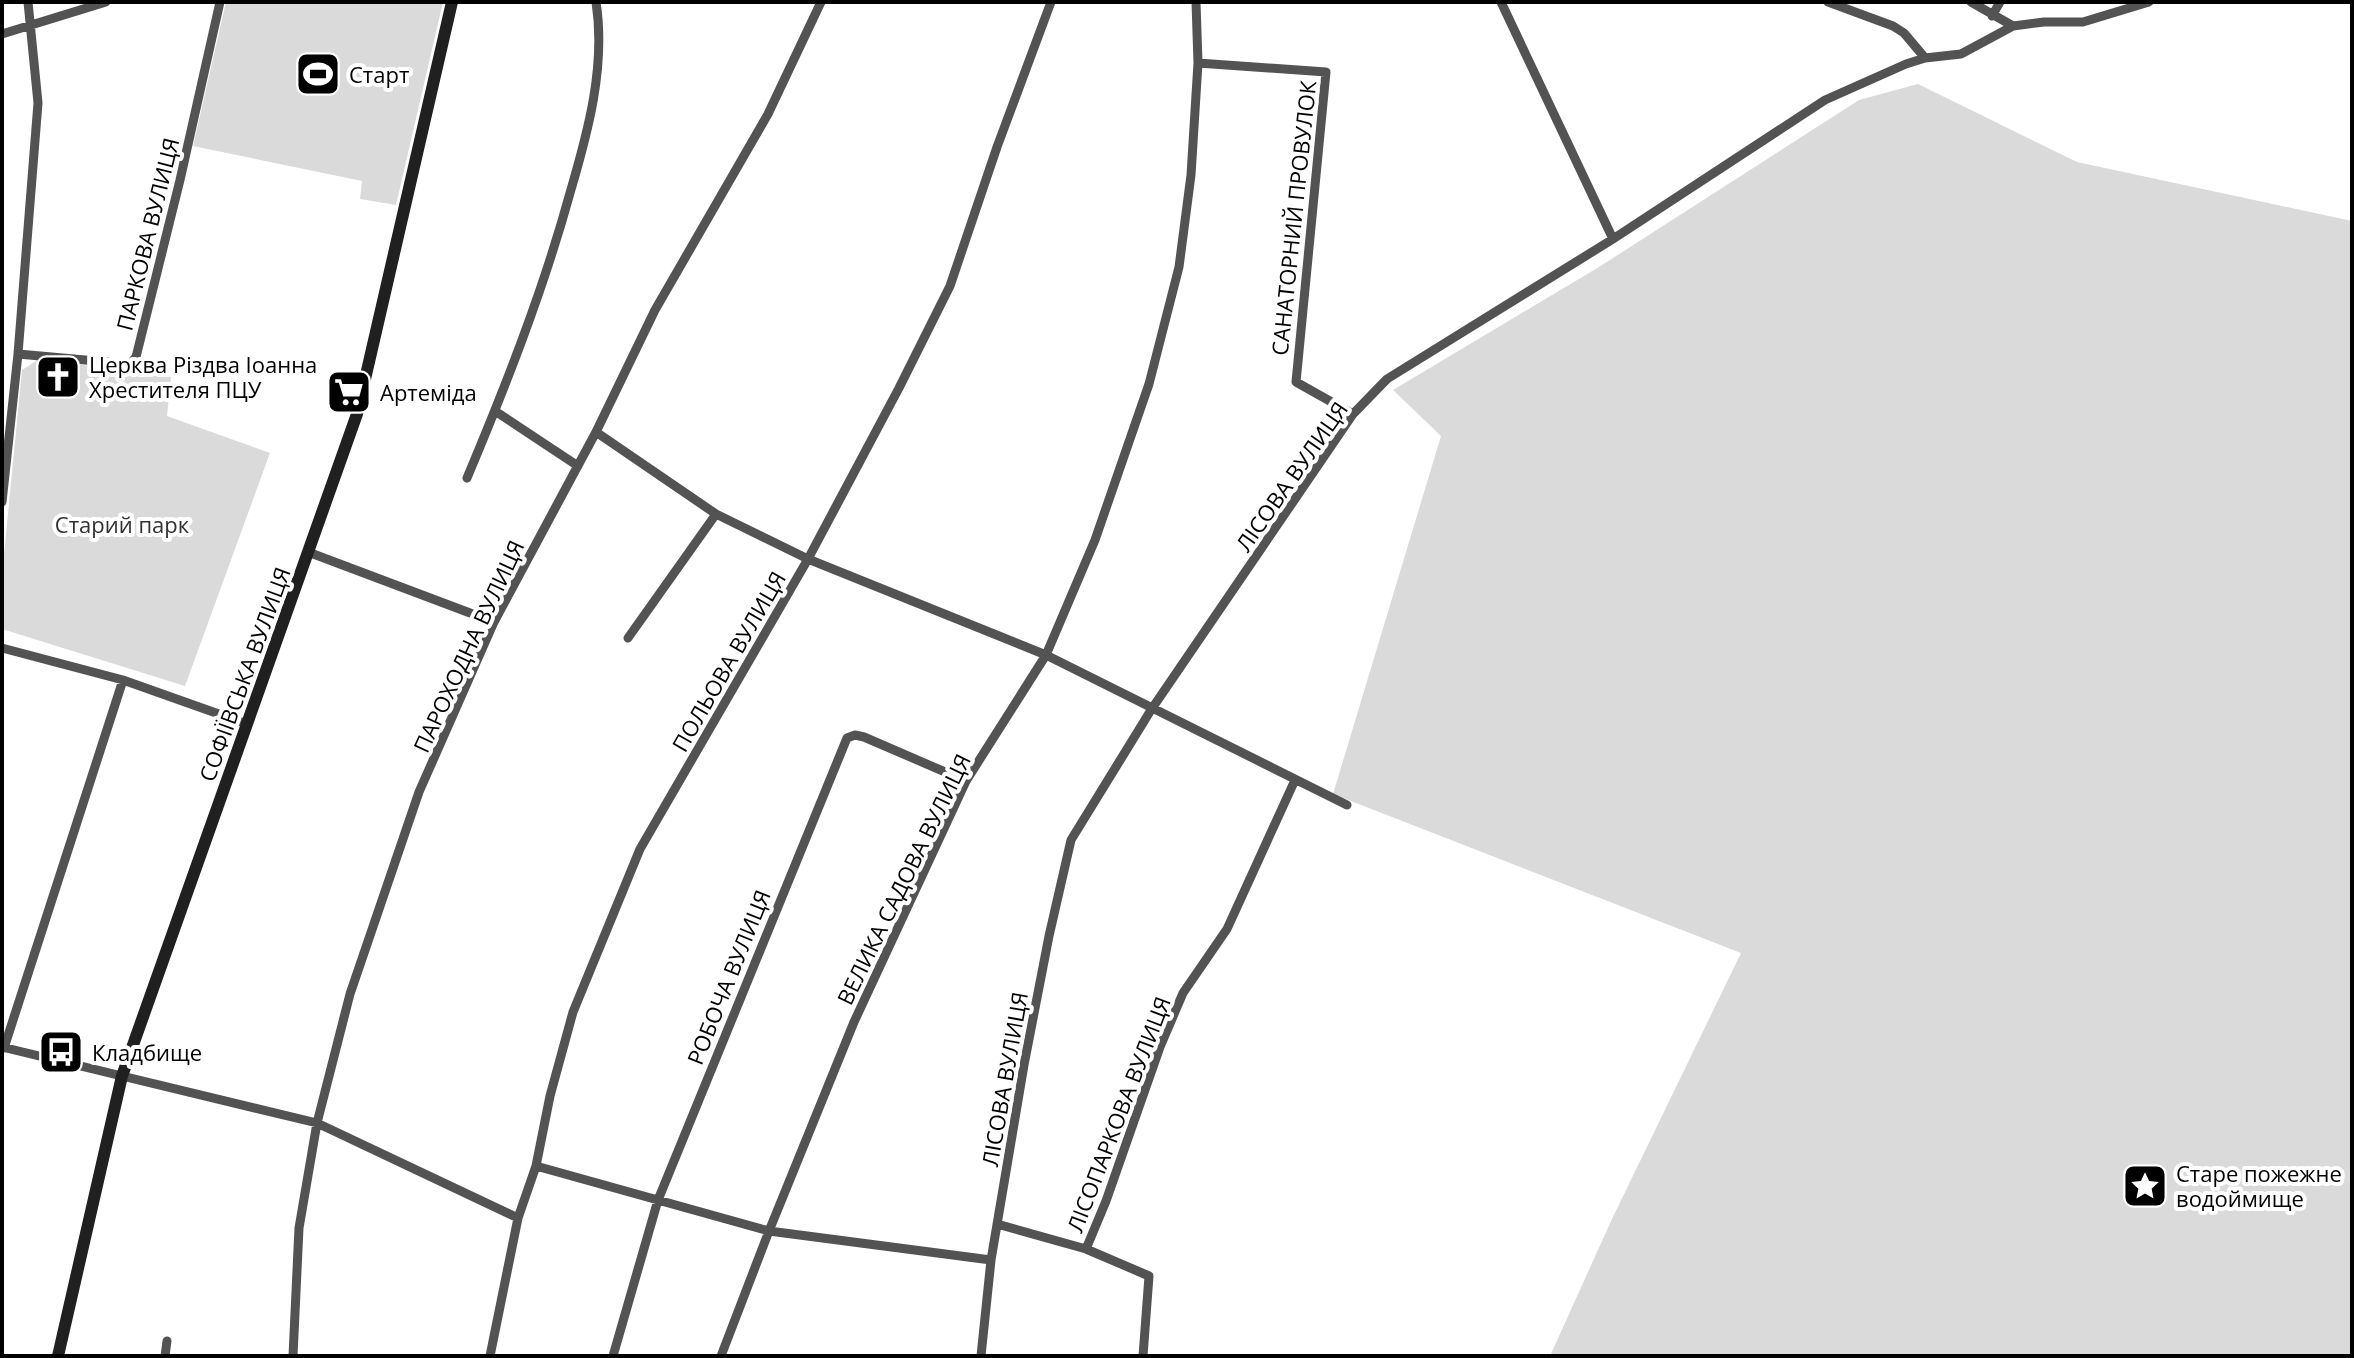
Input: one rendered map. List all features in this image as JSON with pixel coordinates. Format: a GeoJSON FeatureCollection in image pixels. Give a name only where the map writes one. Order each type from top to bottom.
{"type":"FeatureCollection","features":[{"type":"Feature","properties":{"kind":"street"},"geometry":{"type":"LineString","coordinates":[[2,502],[18,354],[38,103],[28,2]]}},
{"type":"Feature","properties":{"kind":"street"},"geometry":{"type":"LineString","coordinates":[[2,34],[106,2]]}},
{"type":"Feature","properties":{"kind":"street","name":"ПАРКОВА ВУЛИЦЯ"},"geometry":{"type":"LineString","coordinates":[[18,354],[130,364],[136,357],[220,2]]}},
{"type":"Feature","properties":{"kind":"street","name":"СОФІЇВСЬКА ВУЛИЦЯ"},"geometry":{"type":"LineString","coordinates":[[58,1356],[122,1076],[357,414],[452,2]]}},
{"type":"Feature","properties":{"kind":"street"},"geometry":{"type":"LineString","coordinates":[[467,478],[548,270],[592,117],[600,24],[596,2]]}},
{"type":"Feature","properties":{"kind":"street","name":"ПАРОХОДНА ВУЛИЦЯ"},"geometry":{"type":"LineString","coordinates":[[293,1356],[299,1228],[317,1123],[350,994],[419,792],[494,622],[596,432],[655,310],[768,114],[821,2]]}},
{"type":"Feature","properties":{"kind":"street","name":"ПОЛЬОВА ВУЛИЦЯ"},"geometry":{"type":"LineString","coordinates":[[490,1356],[518,1218],[536,1166],[550,1096],[573,1012],[640,849],[808,559],[950,286],[1051,2]]}},
{"type":"Feature","properties":{"kind":"street","name":"ВЕЛИКА САДОВА ВУЛИЦЯ"},"geometry":{"type":"LineString","coordinates":[[721,1356],[854,1022],[966,781],[1046,655],[1095,540],[1153,370],[1179,267],[1191,175],[1198,63],[1196,2]]}},
{"type":"Feature","properties":{"kind":"street"},"geometry":{"type":"LineString","coordinates":[[1501,2],[1613,239]]}},
{"type":"Feature","properties":{"kind":"street"},"geometry":{"type":"LineString","coordinates":[[1828,2],[1893,26],[1904,33],[1925,58]]}},
{"type":"Feature","properties":{"kind":"street"},"geometry":{"type":"LineString","coordinates":[[1971,2],[2013,26]]}},
{"type":"Feature","properties":{"kind":"street"},"geometry":{"type":"LineString","coordinates":[[1992,16],[2000,2]]}},
{"type":"Feature","properties":{"kind":"street","name":"ЛІСОВА ВУЛИЦЯ"},"geometry":{"type":"LineString","coordinates":[[981,1356],[997,1224],[1043,965],[1071,840],[1151,710],[1353,414],[1387,379],[1613,239],[1825,100],[1925,58],[1961,54],[2013,26],[2083,22],[2127,6],[2149,2]]}},
{"type":"Feature","properties":{"kind":"street","name":"САНАТОРНИЙ ПРОВУЛОК"},"geometry":{"type":"LineString","coordinates":[[1198,63],[1326,72],[1296,382],[1353,414]]}},
{"type":"Feature","properties":{"kind":"street"},"geometry":{"type":"LineString","coordinates":[[495,411],[578,466]]}},
{"type":"Feature","properties":{"kind":"street"},"geometry":{"type":"LineString","coordinates":[[596,432],[716,514],[808,559],[1046,655],[1347,805]]}},
{"type":"Feature","properties":{"kind":"street"},"geometry":{"type":"LineString","coordinates":[[628,638],[716,514]]}},
{"type":"Feature","properties":{"kind":"street"},"geometry":{"type":"LineString","coordinates":[[308,552],[494,622]]}},
{"type":"Feature","properties":{"kind":"street"},"geometry":{"type":"LineString","coordinates":[[2,648],[123,680],[247,724]]}},
{"type":"Feature","properties":{"kind":"street"},"geometry":{"type":"LineString","coordinates":[[123,680],[3,1047],[317,1123],[518,1218]]}},
{"type":"Feature","properties":{"kind":"street","name":"РОБОЧА ВУЛИЦЯ"},"geometry":{"type":"LineString","coordinates":[[613,1356],[658,1200],[847,738],[855,735],[864,737],[966,781]]}},
{"type":"Feature","properties":{"kind":"street","name":"ЛІСОПАРКОВА ВУЛИЦЯ"},"geometry":{"type":"LineString","coordinates":[[1086,1249],[1183,993],[1227,929],[1295,780]]}},
{"type":"Feature","properties":{"kind":"street"},"geometry":{"type":"LineString","coordinates":[[536,1166],[769,1231],[991,1260]]}},
{"type":"Feature","properties":{"kind":"street"},"geometry":{"type":"LineString","coordinates":[[997,1224],[1086,1249],[1149,1276],[1143,1356]]}},
{"type":"Feature","properties":{"kind":"street"},"geometry":{"type":"LineString","coordinates":[[165,1356],[167,1341]]}},
{"type":"Feature","properties":{"kind":"green space","name":"Старт"},"geometry":{"type":"Polygon","coordinates":[[[226,2],[443,2],[396,205],[360,199],[362,181],[193,146],[226,2]]]}},
{"type":"Feature","properties":{"kind":"green space"},"geometry":{"type":"Polygon","coordinates":[[[1918,84],[2077,162],[2352,221],[2352,1356],[1550,1356],[1612,1219],[1741,953],[1333,794],[1441,436],[1393,390],[1599,267],[1859,100],[1918,84]]]}},
{"type":"Feature","properties":{"kind":"green space","name":"Старий парк"},"geometry":{"type":"Polygon","coordinates":[[[39,359],[171,377],[167,416],[270,453],[185,686],[2,629],[2,575],[22,370],[39,359]]]}},
{"type":"Feature","properties":{"kind":"place","name":"Старт"},"geometry":{"type":"Point","coordinates":[318,74]}},
{"type":"Feature","properties":{"kind":"place","name":"Церква Різдва Іоанна Хрестителя ПЦУ"},"geometry":{"type":"Point","coordinates":[58,377]}},
{"type":"Feature","properties":{"kind":"place","name":"Артеміда"},"geometry":{"type":"Point","coordinates":[349,392]}},
{"type":"Feature","properties":{"kind":"place","name":"Кладбище"},"geometry":{"type":"Point","coordinates":[61,1052]}},
{"type":"Feature","properties":{"kind":"place","name":"Старе пожежне водоймище"},"geometry":{"type":"Point","coordinates":[2145,1186]}}]}
